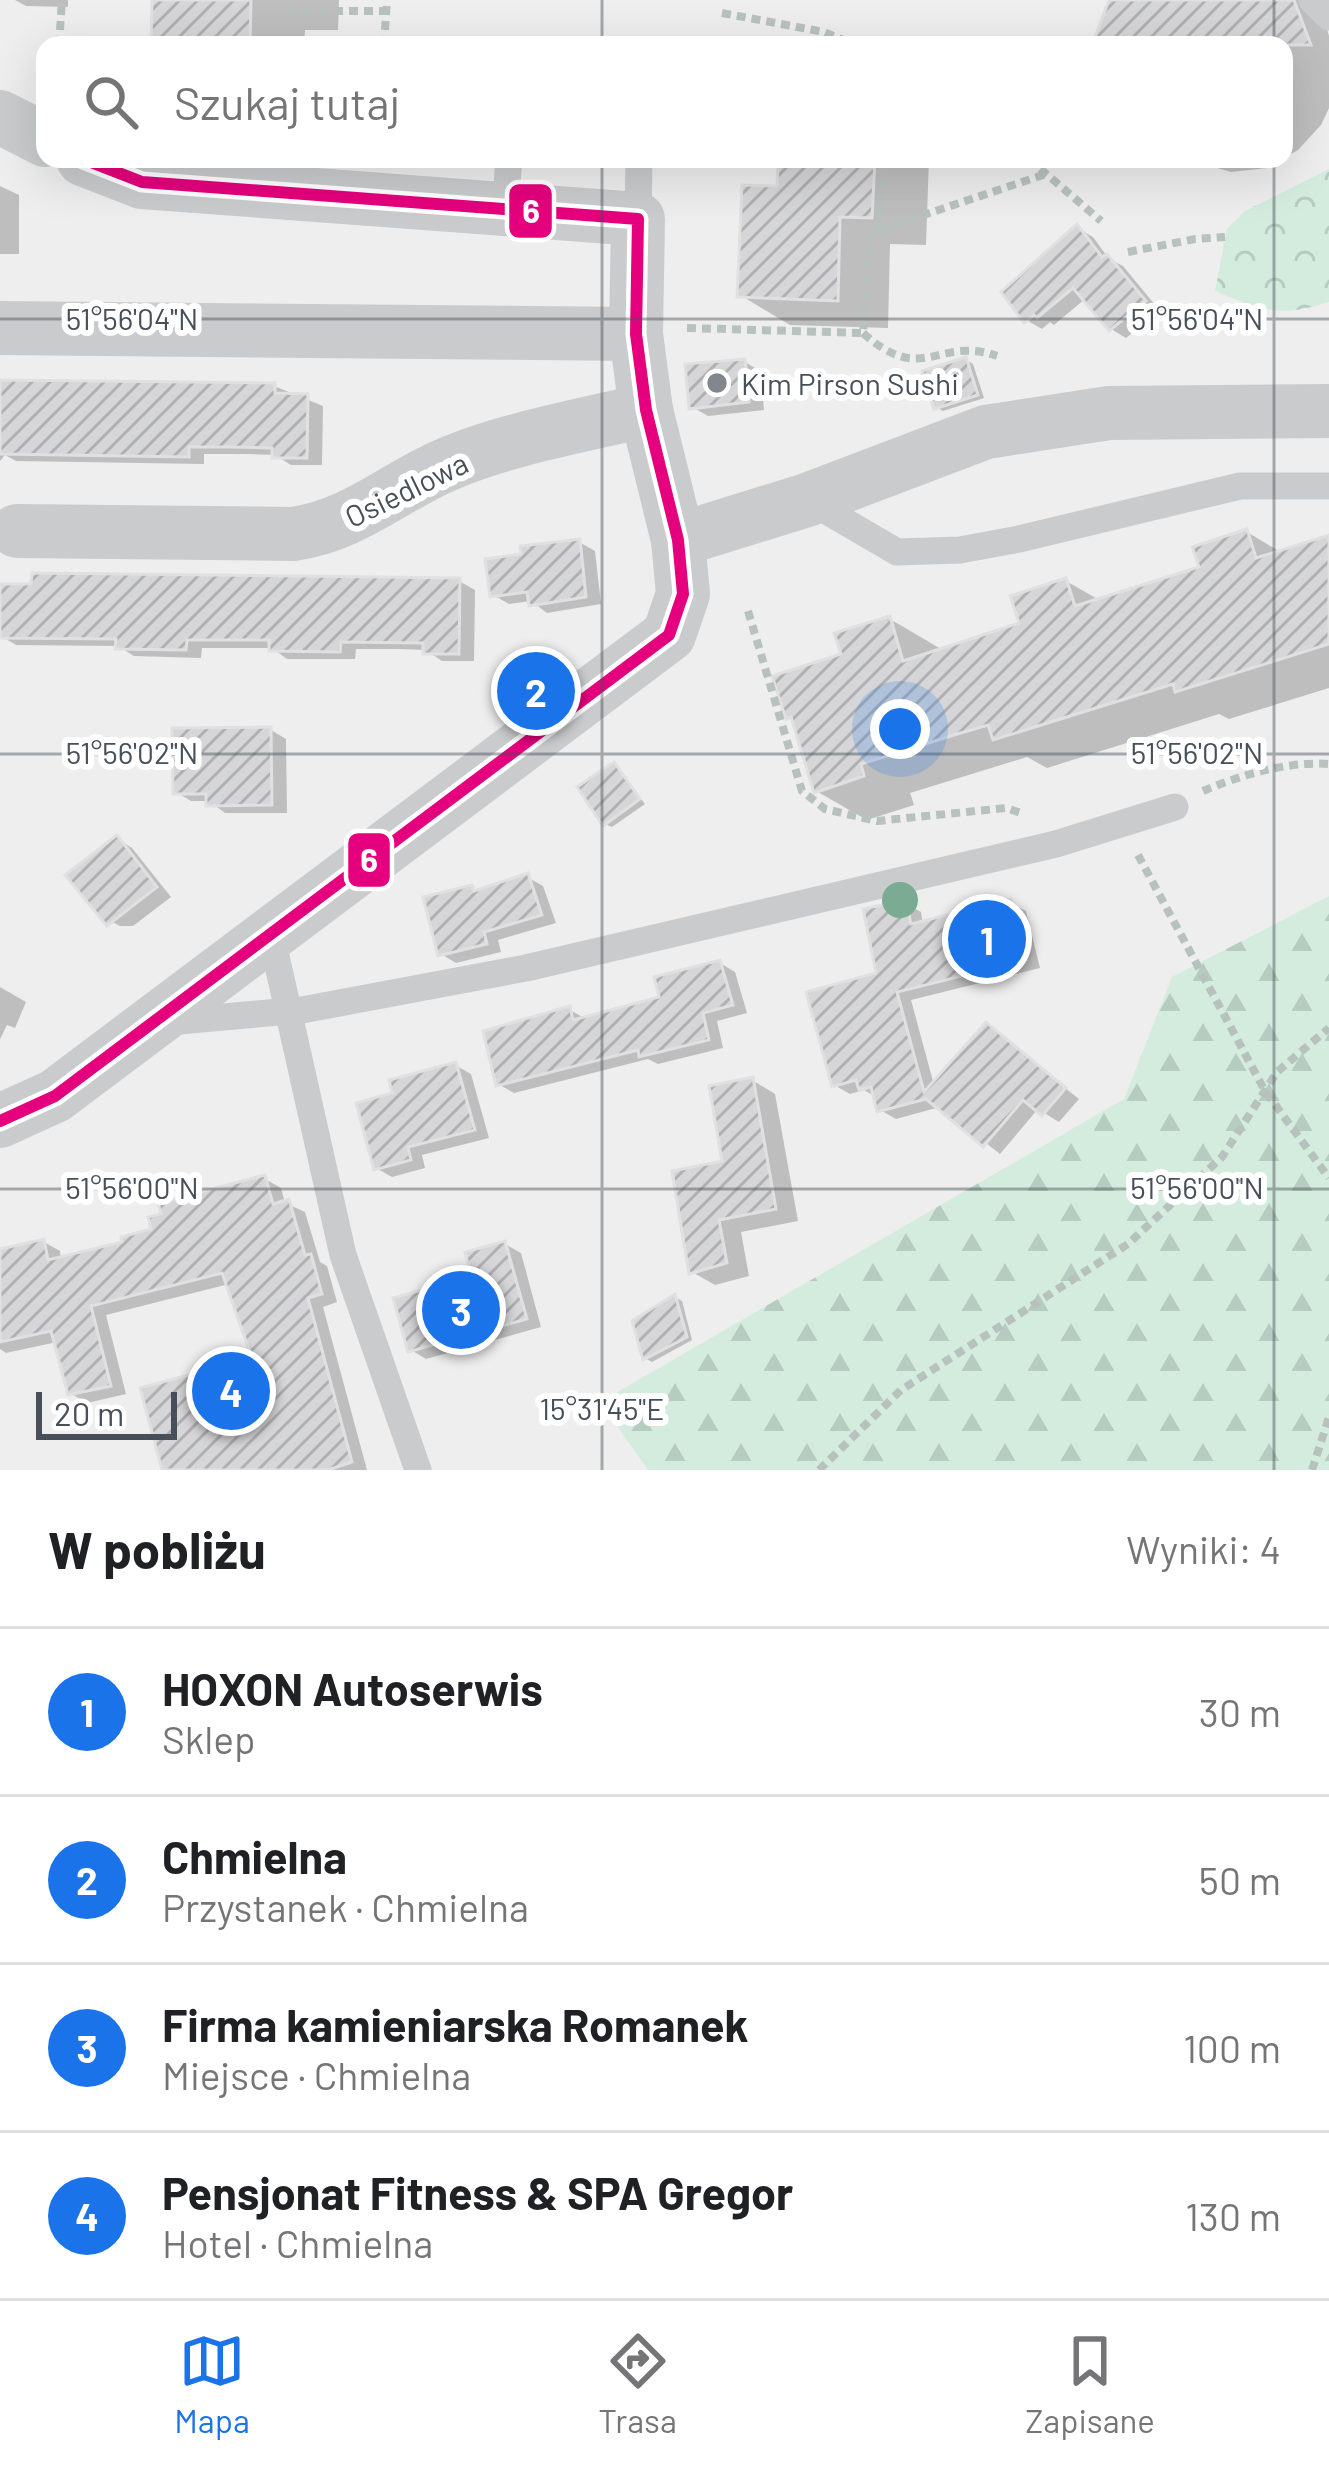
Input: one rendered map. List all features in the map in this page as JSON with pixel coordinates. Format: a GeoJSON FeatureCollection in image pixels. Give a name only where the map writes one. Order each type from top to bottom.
{"type":"FeatureCollection","features":[{"type":"Feature","properties":{"kind":"street"},"geometry":{"type":"LineString","coordinates":[[0,118],[36,136]]}},
{"type":"Feature","properties":{"kind":"street"},"geometry":{"type":"LineString","coordinates":[[0,1120],[55,1096],[669,635],[683,594],[678,540],[646,410],[653,330],[638,219],[507,184],[142,182],[106,168]]}},
{"type":"Feature","properties":{"kind":"street"},"geometry":{"type":"LineString","coordinates":[[0,328],[653,330]]}},
{"type":"Feature","properties":{"kind":"street","name":"Osiedlowa"},"geometry":{"type":"LineString","coordinates":[[17,531],[293,534],[324,529],[362,514],[452,462],[646,410]]}},
{"type":"Feature","properties":{"kind":"street"},"geometry":{"type":"LineString","coordinates":[[678,540],[807,500],[998,430],[1108,413],[1329,411]]}},
{"type":"Feature","properties":{"kind":"lane"},"geometry":{"type":"LineString","coordinates":[[1312,0],[1329,17]]}},
{"type":"Feature","properties":{"kind":"lane"},"geometry":{"type":"LineString","coordinates":[[638,219],[639,168]]}},
{"type":"Feature","properties":{"kind":"lane"},"geometry":{"type":"LineString","coordinates":[[807,500],[897,552],[960,550],[1240,486],[1329,486]]}},
{"type":"Feature","properties":{"kind":"lane"},"geometry":{"type":"LineString","coordinates":[[152,1024],[285,1012],[526,968],[1078,837],[1175,807]]}},
{"type":"Feature","properties":{"kind":"lane"},"geometry":{"type":"LineString","coordinates":[[271,934],[343,1255],[418,1470]]}},
{"type":"Feature","properties":{"kind":"path"},"geometry":{"type":"LineString","coordinates":[[60,36],[62,0]]}},
{"type":"Feature","properties":{"kind":"path"},"geometry":{"type":"LineString","coordinates":[[385,36],[387,0]]}},
{"type":"Feature","properties":{"kind":"path"},"geometry":{"type":"LineString","coordinates":[[289,10],[386,11]]}},
{"type":"Feature","properties":{"kind":"path"},"geometry":{"type":"LineString","coordinates":[[722,13],[834,36]]}},
{"type":"Feature","properties":{"kind":"path"},"geometry":{"type":"LineString","coordinates":[[879,230],[882,168]]}},
{"type":"Feature","properties":{"kind":"path"},"geometry":{"type":"LineString","coordinates":[[1039,168],[1101,221]]}},
{"type":"Feature","properties":{"kind":"path"},"geometry":{"type":"LineString","coordinates":[[863,333],[871,230],[1046,174]]}},
{"type":"Feature","properties":{"kind":"path"},"geometry":{"type":"LineString","coordinates":[[1128,252],[1225,237]]}},
{"type":"Feature","properties":{"kind":"path"},"geometry":{"type":"LineString","coordinates":[[653,330],[863,333],[890,356],[908,359],[958,352],[997,356]]}},
{"type":"Feature","properties":{"kind":"path"},"geometry":{"type":"LineString","coordinates":[[748,610],[802,790],[825,809],[877,821],[1006,808],[1078,837]]}},
{"type":"Feature","properties":{"kind":"path"},"geometry":{"type":"LineString","coordinates":[[1175,807],[1229,780],[1307,762],[1329,764]]}},
{"type":"Feature","properties":{"kind":"path"},"geometry":{"type":"LineString","coordinates":[[1122,824],[1265,1091],[1329,1178]]}},
{"type":"Feature","properties":{"kind":"path"},"geometry":{"type":"LineString","coordinates":[[819,1470],[901,1390],[1128,1244],[1222,1157],[1277,1072],[1329,1028]]}},
{"type":"Feature","properties":{"kind":"path"},"geometry":{"type":"LineString","coordinates":[[1312,1470],[1329,1417]]}},
{"type":"Feature","properties":{"kind":"green space"},"geometry":{"type":"Polygon","coordinates":[[[1329,169],[1329,302],[1271,310],[1215,291],[1227,229],[1245,211],[1329,169]]]}},
{"type":"Feature","properties":{"kind":"green space"},"geometry":{"type":"Polygon","coordinates":[[[1329,896],[1329,1470],[648,1470],[600,1402],[1124,1099],[1172,977],[1329,896]]]}},
{"type":"Feature","properties":{"kind":"building"},"geometry":{"type":"Polygon","coordinates":[[[152,0],[251,0],[250,36],[151,36],[152,0]]]}},
{"type":"Feature","properties":{"kind":"building"},"geometry":{"type":"Polygon","coordinates":[[[1109,0],[1294,0],[1311,45],[1293,45],[1293,36],[1095,36],[1109,0]]]}},
{"type":"Feature","properties":{"kind":"building"},"geometry":{"type":"Polygon","coordinates":[[[778,168],[875,168],[872,218],[840,217],[838,301],[737,297],[742,185],[777,186],[778,168]]]}},
{"type":"Feature","properties":{"kind":"building"},"geometry":{"type":"Polygon","coordinates":[[[1077,224],[1146,301],[1109,331],[1073,288],[1024,323],[1001,292],[1077,224]]]}},
{"type":"Feature","properties":{"kind":"building"},"geometry":{"type":"Polygon","coordinates":[[[966,357],[978,395],[934,409],[922,371],[966,357]]]}},
{"type":"Feature","properties":{"kind":"building","name":"Kim Pirson Sushi"},"geometry":{"type":"Polygon","coordinates":[[[745,359],[749,402],[689,409],[685,364],[745,359]]]}},
{"type":"Feature","properties":{"kind":"building"},"geometry":{"type":"Polygon","coordinates":[[[0,380],[275,383],[275,393],[308,394],[307,458],[272,458],[272,448],[230,447],[189,447],[189,457],[0,454],[0,380]]]}},
{"type":"Feature","properties":{"kind":"building"},"geometry":{"type":"Polygon","coordinates":[[[1247,529],[1256,558],[1329,535],[1329,644],[1175,692],[1173,684],[993,740],[988,725],[861,764],[864,776],[814,793],[791,717],[786,719],[772,676],[841,654],[834,633],[890,616],[903,661],[1019,623],[1010,596],[1066,578],[1075,606],[1199,567],[1192,547],[1247,529]]]}},
{"type":"Feature","properties":{"kind":"building"},"geometry":{"type":"Polygon","coordinates":[[[580,539],[586,597],[529,606],[527,592],[490,597],[485,559],[521,554],[520,546],[580,539]]]}},
{"type":"Feature","properties":{"kind":"building"},"geometry":{"type":"Polygon","coordinates":[[[32,573],[460,578],[459,654],[423,654],[423,643],[341,642],[340,652],[269,651],[269,640],[187,640],[186,650],[115,649],[116,639],[0,638],[0,584],[31,584],[32,573]]]}},
{"type":"Feature","properties":{"kind":"building"},"geometry":{"type":"Polygon","coordinates":[[[271,727],[272,805],[206,806],[206,794],[173,794],[172,728],[271,727]]]}},
{"type":"Feature","properties":{"kind":"building"},"geometry":{"type":"Polygon","coordinates":[[[614,762],[640,799],[603,826],[577,787],[614,762]]]}},
{"type":"Feature","properties":{"kind":"building"},"geometry":{"type":"Polygon","coordinates":[[[117,835],[157,887],[107,926],[65,875],[117,835]]]}},
{"type":"Feature","properties":{"kind":"building"},"geometry":{"type":"Polygon","coordinates":[[[528,873],[542,915],[484,932],[487,944],[438,956],[423,897],[472,885],[474,891],[528,873]]]}},
{"type":"Feature","properties":{"kind":"building"},"geometry":{"type":"Polygon","coordinates":[[[1011,899],[1026,960],[897,992],[924,1092],[986,1022],[1066,1088],[1042,1116],[1023,1100],[983,1147],[926,1099],[877,1112],[871,1087],[859,1090],[856,1080],[832,1087],[806,992],[876,973],[863,909],[906,900],[911,924],[1011,899]]]}},
{"type":"Feature","properties":{"kind":"building"},"geometry":{"type":"Polygon","coordinates":[[[720,960],[733,1005],[703,1013],[709,1040],[639,1057],[638,1050],[496,1086],[483,1031],[570,1006],[573,1020],[659,997],[654,977],[720,960]]]}},
{"type":"Feature","properties":{"kind":"building"},"geometry":{"type":"Polygon","coordinates":[[[456,1062],[475,1130],[408,1147],[411,1160],[374,1170],[356,1103],[392,1093],[389,1080],[456,1062]]]}},
{"type":"Feature","properties":{"kind":"building"},"geometry":{"type":"Polygon","coordinates":[[[753,1077],[776,1209],[719,1220],[727,1263],[689,1274],[672,1171],[722,1161],[709,1086],[753,1077]]]}},
{"type":"Feature","properties":{"kind":"building"},"geometry":{"type":"Polygon","coordinates":[[[265,1175],[273,1204],[289,1199],[305,1255],[311,1254],[322,1294],[308,1298],[352,1462],[328,1470],[162,1470],[140,1388],[252,1358],[222,1273],[91,1306],[111,1386],[68,1395],[51,1331],[0,1342],[0,1249],[44,1239],[48,1260],[122,1242],[121,1237],[151,1229],[148,1217],[161,1214],[158,1203],[265,1175]]]}},
{"type":"Feature","properties":{"kind":"building"},"geometry":{"type":"Polygon","coordinates":[[[505,1241],[527,1319],[408,1352],[393,1298],[471,1276],[465,1252],[505,1241]]]}},
{"type":"Feature","properties":{"kind":"building"},"geometry":{"type":"Polygon","coordinates":[[[675,1294],[687,1337],[643,1360],[632,1321],[675,1294]]]}},
{"type":"Feature","properties":{"kind":"transit line","name":"6"},"geometry":{"type":"LineString","coordinates":[[0,1121],[55,1096],[669,635],[683,594],[678,540],[646,410],[636,334],[638,219],[142,182],[106,168]]}},
{"type":"Feature","properties":{"kind":"place","name":"Kim Pirson Sushi"},"geometry":{"type":"Point","coordinates":[717,383]}},
{"type":"Feature","properties":{"kind":"place","name":"Chmielna"},"geometry":{"type":"Point","coordinates":[536,691]}},
{"type":"Feature","properties":{"kind":"place","name":"HOXON Autoserwis"},"geometry":{"type":"Point","coordinates":[987,939]}},
{"type":"Feature","properties":{"kind":"place","name":"Firma kamieniarska Romanek"},"geometry":{"type":"Point","coordinates":[461,1310]}},
{"type":"Feature","properties":{"kind":"place","name":"Pensjonat Fitness & SPA Gregor"},"geometry":{"type":"Point","coordinates":[231,1391]}}]}
